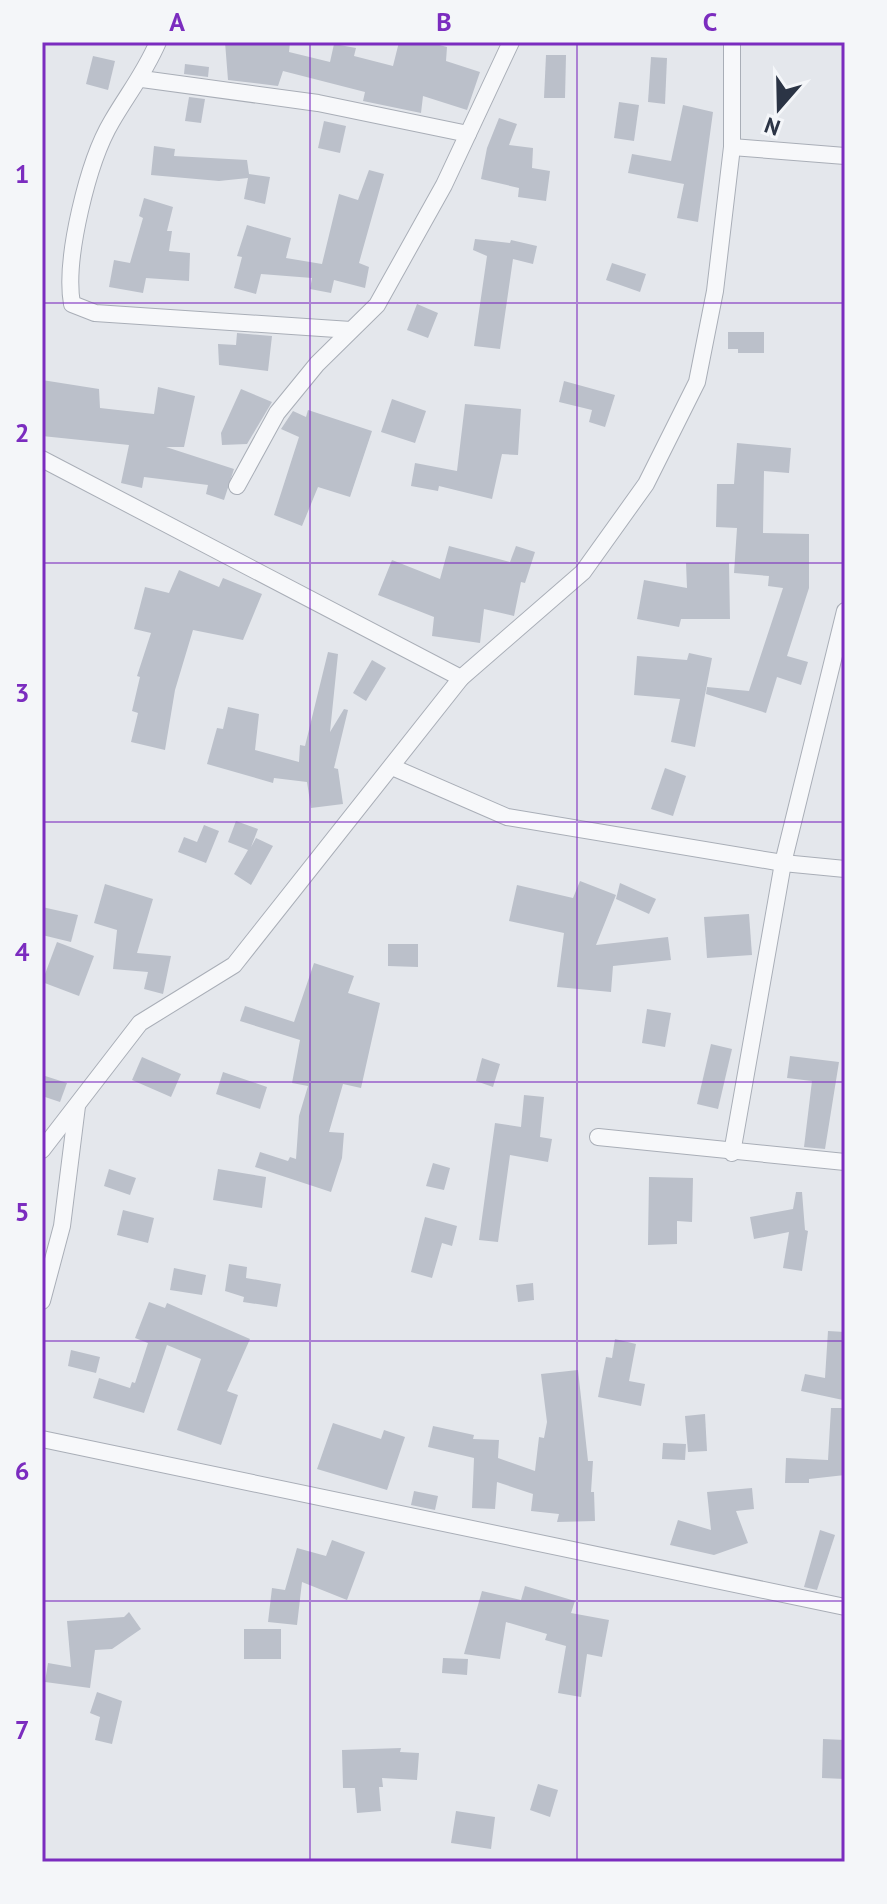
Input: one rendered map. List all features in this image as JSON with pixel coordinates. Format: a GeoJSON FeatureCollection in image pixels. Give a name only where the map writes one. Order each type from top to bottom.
{"type":"FeatureCollection","features":[{"type":"Feature","properties":{"kind":"street"},"geometry":{"type":"LineString","coordinates":[[158,42],[142,79],[111,122],[89,171],[68,282],[72,304],[95,313],[351,330]]}},
{"type":"Feature","properties":{"kind":"street"},"geometry":{"type":"LineString","coordinates":[[237,486],[277,413],[317,364],[377,305],[444,185],[511,42]]}},
{"type":"Feature","properties":{"kind":"street"},"geometry":{"type":"LineString","coordinates":[[42,1150],[140,1023],[234,965],[461,678],[583,572],[646,484],[697,382],[715,291],[732,147],[732,42]]}},
{"type":"Feature","properties":{"kind":"street"},"geometry":{"type":"LineString","coordinates":[[142,79],[318,103],[468,134]]}},
{"type":"Feature","properties":{"kind":"street"},"geometry":{"type":"LineString","coordinates":[[732,147],[845,156]]}},
{"type":"Feature","properties":{"kind":"street"},"geometry":{"type":"LineString","coordinates":[[42,459],[461,678]]}},
{"type":"Feature","properties":{"kind":"street"},"geometry":{"type":"LineString","coordinates":[[732,1153],[783,863],[845,611]]}},
{"type":"Feature","properties":{"kind":"street"},"geometry":{"type":"LineString","coordinates":[[392,767],[507,817],[783,863],[845,869]]}},
{"type":"Feature","properties":{"kind":"street"},"geometry":{"type":"LineString","coordinates":[[42,1301],[62,1226],[77,1106]]}},
{"type":"Feature","properties":{"kind":"street"},"geometry":{"type":"LineString","coordinates":[[598,1137],[732,1153],[845,1162]]}},
{"type":"Feature","properties":{"kind":"street"},"geometry":{"type":"LineString","coordinates":[[42,1439],[845,1607]]}},
{"type":"Feature","properties":{"kind":"building"},"geometry":{"type":"Polygon","coordinates":[[[225,42],[290,42],[289,52],[330,62],[334,44],[356,48],[354,56],[393,66],[399,42],[428,42],[447,47],[446,61],[480,72],[467,110],[423,96],[421,113],[363,101],[365,92],[283,71],[278,86],[228,80],[225,42]]]}},
{"type":"Feature","properties":{"kind":"building"},"geometry":{"type":"Polygon","coordinates":[[[546,55],[566,55],[565,98],[544,98],[546,55]]]}},
{"type":"Feature","properties":{"kind":"building"},"geometry":{"type":"Polygon","coordinates":[[[93,56],[115,61],[108,90],[86,84],[93,56]]]}},
{"type":"Feature","properties":{"kind":"building"},"geometry":{"type":"Polygon","coordinates":[[[651,57],[667,58],[665,104],[648,102],[651,57]]]}},
{"type":"Feature","properties":{"kind":"building"},"geometry":{"type":"Polygon","coordinates":[[[185,64],[209,67],[208,77],[184,74],[185,64]]]}},
{"type":"Feature","properties":{"kind":"building"},"geometry":{"type":"Polygon","coordinates":[[[189,97],[205,99],[201,123],[185,121],[189,97]]]}},
{"type":"Feature","properties":{"kind":"building"},"geometry":{"type":"Polygon","coordinates":[[[619,102],[639,105],[634,141],[614,138],[619,102]]]}},
{"type":"Feature","properties":{"kind":"building"},"geometry":{"type":"Polygon","coordinates":[[[683,105],[713,112],[698,222],[677,218],[684,184],[628,173],[632,154],[671,161],[683,105]]]}},
{"type":"Feature","properties":{"kind":"building"},"geometry":{"type":"Polygon","coordinates":[[[499,118],[517,124],[509,145],[533,148],[532,168],[550,171],[546,201],[518,197],[519,188],[481,179],[487,148],[499,118]]]}},
{"type":"Feature","properties":{"kind":"building"},"geometry":{"type":"Polygon","coordinates":[[[324,121],[346,126],[340,153],[318,148],[324,121]]]}},
{"type":"Feature","properties":{"kind":"building"},"geometry":{"type":"Polygon","coordinates":[[[154,146],[175,149],[174,156],[247,160],[249,174],[270,177],[265,204],[244,199],[248,178],[219,181],[151,175],[154,146]]]}},
{"type":"Feature","properties":{"kind":"building"},"geometry":{"type":"Polygon","coordinates":[[[369,170],[384,174],[359,263],[369,267],[365,288],[334,280],[331,293],[310,289],[312,278],[261,274],[256,294],[234,288],[242,257],[237,256],[247,225],[291,238],[286,258],[322,264],[339,194],[358,200],[369,170]]]}},
{"type":"Feature","properties":{"kind":"building"},"geometry":{"type":"Polygon","coordinates":[[[144,198],[173,207],[167,231],[172,231],[169,251],[190,253],[189,281],[146,278],[143,293],[109,287],[114,260],[130,263],[143,218],[139,216],[144,198]]]}},
{"type":"Feature","properties":{"kind":"building"},"geometry":{"type":"Polygon","coordinates":[[[475,239],[510,243],[511,240],[537,246],[533,264],[513,259],[500,349],[474,346],[487,256],[473,250],[475,239]]]}},
{"type":"Feature","properties":{"kind":"building"},"geometry":{"type":"Polygon","coordinates":[[[612,263],[646,274],[640,292],[606,280],[612,263]]]}},
{"type":"Feature","properties":{"kind":"building"},"geometry":{"type":"Polygon","coordinates":[[[417,304],[438,313],[428,338],[407,330],[417,304]]]}},
{"type":"Feature","properties":{"kind":"building"},"geometry":{"type":"Polygon","coordinates":[[[728,332],[764,332],[764,353],[738,353],[738,349],[728,349],[728,332]]]}},
{"type":"Feature","properties":{"kind":"building"},"geometry":{"type":"Polygon","coordinates":[[[237,333],[272,336],[268,371],[219,365],[218,344],[236,345],[237,333]]]}},
{"type":"Feature","properties":{"kind":"building"},"geometry":{"type":"Polygon","coordinates":[[[42,380],[99,389],[100,408],[154,414],[158,387],[195,396],[184,447],[166,447],[234,469],[224,500],[206,494],[208,485],[144,477],[142,488],[121,483],[129,445],[42,436],[42,380]]]}},
{"type":"Feature","properties":{"kind":"building"},"geometry":{"type":"Polygon","coordinates":[[[564,381],[615,395],[605,427],[589,422],[592,410],[559,402],[564,381]]]}},
{"type":"Feature","properties":{"kind":"building"},"geometry":{"type":"Polygon","coordinates":[[[241,389],[272,402],[247,444],[222,445],[221,433],[241,389]]]}},
{"type":"Feature","properties":{"kind":"building"},"geometry":{"type":"Polygon","coordinates":[[[392,399],[426,411],[415,443],[381,432],[392,399]]]}},
{"type":"Feature","properties":{"kind":"building"},"geometry":{"type":"Polygon","coordinates":[[[465,404],[521,409],[518,455],[502,454],[492,499],[439,486],[438,491],[411,486],[415,463],[457,471],[465,404]]]}},
{"type":"Feature","properties":{"kind":"building"},"geometry":{"type":"Polygon","coordinates":[[[308,410],[372,431],[350,497],[318,487],[302,526],[274,515],[299,437],[281,429],[293,411],[306,417],[308,410]]]}},
{"type":"Feature","properties":{"kind":"building"},"geometry":{"type":"Polygon","coordinates":[[[737,443],[791,448],[789,473],[764,471],[763,533],[809,534],[809,588],[787,656],[808,662],[801,685],[777,677],[766,713],[706,694],[707,687],[749,691],[783,588],[768,586],[769,576],[734,573],[737,528],[716,527],[717,484],[734,484],[737,443]]]}},
{"type":"Feature","properties":{"kind":"building"},"geometry":{"type":"Polygon","coordinates":[[[449,546],[510,562],[516,546],[535,552],[525,583],[521,582],[514,616],[484,609],[480,643],[432,636],[434,617],[378,595],[392,560],[440,579],[449,546]]]}},
{"type":"Feature","properties":{"kind":"building"},"geometry":{"type":"Polygon","coordinates":[[[686,563],[729,563],[730,619],[681,619],[679,627],[637,619],[644,580],[687,588],[686,563]]]}},
{"type":"Feature","properties":{"kind":"building"},"geometry":{"type":"Polygon","coordinates":[[[179,570],[219,587],[223,578],[262,594],[243,640],[193,630],[175,690],[165,750],[131,742],[138,713],[132,711],[140,677],[137,676],[151,633],[134,629],[145,587],[169,593],[179,570]]]}},
{"type":"Feature","properties":{"kind":"building"},"geometry":{"type":"Polygon","coordinates":[[[328,652],[338,654],[330,732],[344,709],[348,710],[334,768],[338,769],[343,804],[311,808],[307,782],[274,778],[273,783],[207,764],[217,728],[223,729],[228,707],[259,714],[255,750],[299,762],[300,745],[305,746],[328,652]]]}},
{"type":"Feature","properties":{"kind":"building"},"geometry":{"type":"Polygon","coordinates":[[[689,653],[712,658],[695,747],[671,742],[680,699],[634,695],[637,656],[687,660],[689,653]]]}},
{"type":"Feature","properties":{"kind":"building"},"geometry":{"type":"Polygon","coordinates":[[[372,660],[386,668],[366,701],[353,693],[372,660]]]}},
{"type":"Feature","properties":{"kind":"building"},"geometry":{"type":"Polygon","coordinates":[[[665,768],[686,776],[673,816],[651,809],[665,768]]]}},
{"type":"Feature","properties":{"kind":"building"},"geometry":{"type":"Polygon","coordinates":[[[236,821],[258,829],[251,847],[256,838],[273,846],[251,885],[234,874],[248,850],[228,842],[236,821]]]}},
{"type":"Feature","properties":{"kind":"building"},"geometry":{"type":"Polygon","coordinates":[[[204,825],[219,831],[206,863],[178,852],[184,837],[197,842],[204,825]]]}},
{"type":"Feature","properties":{"kind":"building"},"geometry":{"type":"Polygon","coordinates":[[[580,881],[616,895],[596,945],[668,937],[671,960],[613,966],[611,992],[557,987],[564,933],[509,921],[517,885],[573,898],[580,881]]]}},
{"type":"Feature","properties":{"kind":"building"},"geometry":{"type":"Polygon","coordinates":[[[620,883],[656,899],[649,914],[616,899],[620,883]]]}},
{"type":"Feature","properties":{"kind":"building"},"geometry":{"type":"Polygon","coordinates":[[[105,884],[153,899],[137,953],[171,956],[163,994],[144,989],[148,972],[113,969],[117,930],[94,923],[105,884]]]}},
{"type":"Feature","properties":{"kind":"building"},"geometry":{"type":"Polygon","coordinates":[[[42,907],[78,915],[71,942],[42,935],[42,907]]]}},
{"type":"Feature","properties":{"kind":"building"},"geometry":{"type":"Polygon","coordinates":[[[749,914],[752,955],[707,958],[704,917],[749,914]]]}},
{"type":"Feature","properties":{"kind":"building"},"geometry":{"type":"Polygon","coordinates":[[[57,942],[94,956],[79,996],[42,982],[57,942]]]}},
{"type":"Feature","properties":{"kind":"building"},"geometry":{"type":"Polygon","coordinates":[[[388,944],[418,944],[418,967],[388,966],[388,944]]]}},
{"type":"Feature","properties":{"kind":"building"},"geometry":{"type":"Polygon","coordinates":[[[314,963],[354,976],[348,993],[380,1003],[361,1088],[343,1084],[329,1132],[344,1133],[342,1158],[331,1192],[255,1167],[260,1152],[288,1161],[290,1157],[296,1159],[299,1116],[308,1086],[292,1083],[300,1040],[240,1021],[245,1006],[294,1022],[314,963]]]}},
{"type":"Feature","properties":{"kind":"building"},"geometry":{"type":"Polygon","coordinates":[[[647,1009],[671,1013],[665,1047],[642,1043],[647,1009]]]}},
{"type":"Feature","properties":{"kind":"building"},"geometry":{"type":"Polygon","coordinates":[[[711,1044],[732,1049],[718,1109],[697,1104],[711,1044]]]}},
{"type":"Feature","properties":{"kind":"building"},"geometry":{"type":"Polygon","coordinates":[[[790,1056],[839,1062],[825,1149],[804,1147],[812,1081],[787,1078],[790,1056]]]}},
{"type":"Feature","properties":{"kind":"building"},"geometry":{"type":"Polygon","coordinates":[[[142,1057],[181,1074],[171,1097],[132,1080],[142,1057]]]}},
{"type":"Feature","properties":{"kind":"building"},"geometry":{"type":"Polygon","coordinates":[[[482,1058],[500,1064],[493,1087],[476,1081],[482,1058]]]}},
{"type":"Feature","properties":{"kind":"building"},"geometry":{"type":"Polygon","coordinates":[[[223,1072],[267,1087],[260,1109],[216,1094],[223,1072]]]}},
{"type":"Feature","properties":{"kind":"building"},"geometry":{"type":"Polygon","coordinates":[[[42,1075],[67,1083],[60,1102],[42,1096],[42,1075]]]}},
{"type":"Feature","properties":{"kind":"building"},"geometry":{"type":"Polygon","coordinates":[[[524,1095],[544,1097],[540,1137],[552,1139],[548,1162],[510,1155],[498,1242],[479,1240],[495,1123],[521,1127],[524,1095]]]}},
{"type":"Feature","properties":{"kind":"building"},"geometry":{"type":"Polygon","coordinates":[[[433,1163],[450,1168],[444,1190],[426,1186],[433,1163]]]}},
{"type":"Feature","properties":{"kind":"building"},"geometry":{"type":"Polygon","coordinates":[[[109,1169],[136,1178],[130,1195],[104,1186],[109,1169]]]}},
{"type":"Feature","properties":{"kind":"building"},"geometry":{"type":"Polygon","coordinates":[[[218,1169],[266,1177],[262,1208],[213,1200],[218,1169]]]}},
{"type":"Feature","properties":{"kind":"building"},"geometry":{"type":"Polygon","coordinates":[[[649,1177],[693,1178],[692,1222],[677,1221],[677,1244],[648,1245],[649,1177]]]}},
{"type":"Feature","properties":{"kind":"building"},"geometry":{"type":"Polygon","coordinates":[[[796,1192],[802,1192],[805,1230],[808,1231],[802,1271],[783,1268],[789,1232],[754,1239],[750,1217],[793,1209],[796,1192]]]}},
{"type":"Feature","properties":{"kind":"building"},"geometry":{"type":"Polygon","coordinates":[[[123,1210],[154,1218],[148,1243],[117,1235],[123,1210]]]}},
{"type":"Feature","properties":{"kind":"building"},"geometry":{"type":"Polygon","coordinates":[[[425,1217],[457,1226],[452,1246],[442,1243],[432,1278],[411,1272],[425,1217]]]}},
{"type":"Feature","properties":{"kind":"building"},"geometry":{"type":"Polygon","coordinates":[[[229,1264],[247,1267],[246,1278],[281,1284],[277,1307],[243,1302],[244,1297],[225,1291],[229,1264]]]}},
{"type":"Feature","properties":{"kind":"building"},"geometry":{"type":"Polygon","coordinates":[[[174,1268],[206,1275],[202,1295],[170,1290],[174,1268]]]}},
{"type":"Feature","properties":{"kind":"building"},"geometry":{"type":"Polygon","coordinates":[[[533,1283],[534,1300],[518,1302],[516,1285],[533,1283]]]}},
{"type":"Feature","properties":{"kind":"building"},"geometry":{"type":"Polygon","coordinates":[[[149,1302],[165,1308],[167,1303],[250,1339],[227,1391],[238,1395],[221,1445],[177,1430],[201,1359],[167,1345],[144,1413],[93,1398],[99,1378],[130,1388],[132,1382],[135,1383],[148,1343],[135,1338],[149,1302]]]}},
{"type":"Feature","properties":{"kind":"building"},"geometry":{"type":"Polygon","coordinates":[[[828,1331],[845,1332],[843,1400],[801,1391],[805,1374],[825,1378],[828,1331]]]}},
{"type":"Feature","properties":{"kind":"building"},"geometry":{"type":"Polygon","coordinates":[[[615,1339],[636,1344],[629,1381],[645,1384],[641,1406],[598,1397],[606,1357],[612,1358],[615,1339]]]}},
{"type":"Feature","properties":{"kind":"building"},"geometry":{"type":"Polygon","coordinates":[[[71,1350],[100,1357],[96,1373],[68,1366],[71,1350]]]}},
{"type":"Feature","properties":{"kind":"building"},"geometry":{"type":"Polygon","coordinates":[[[578,1370],[588,1461],[593,1461],[591,1492],[594,1492],[595,1521],[557,1522],[559,1514],[531,1511],[533,1494],[497,1482],[495,1509],[472,1508],[474,1458],[428,1447],[433,1426],[474,1435],[473,1439],[499,1440],[498,1458],[535,1471],[539,1437],[544,1438],[547,1422],[541,1374],[578,1370]]]}},
{"type":"Feature","properties":{"kind":"building"},"geometry":{"type":"Polygon","coordinates":[[[831,1408],[845,1408],[845,1475],[809,1479],[809,1483],[785,1483],[786,1458],[828,1460],[831,1408]]]}},
{"type":"Feature","properties":{"kind":"building"},"geometry":{"type":"Polygon","coordinates":[[[705,1414],[707,1451],[688,1452],[685,1416],[705,1414]]]}},
{"type":"Feature","properties":{"kind":"building"},"geometry":{"type":"Polygon","coordinates":[[[333,1423],[381,1439],[384,1430],[405,1437],[387,1490],[317,1469],[333,1423]]]}},
{"type":"Feature","properties":{"kind":"building"},"geometry":{"type":"Polygon","coordinates":[[[663,1443],[686,1444],[685,1460],[662,1459],[663,1443]]]}},
{"type":"Feature","properties":{"kind":"building"},"geometry":{"type":"Polygon","coordinates":[[[752,1488],[754,1509],[736,1511],[748,1543],[714,1555],[670,1545],[678,1520],[711,1530],[707,1492],[752,1488]]]}},
{"type":"Feature","properties":{"kind":"building"},"geometry":{"type":"Polygon","coordinates":[[[414,1491],[438,1496],[435,1510],[411,1505],[414,1491]]]}},
{"type":"Feature","properties":{"kind":"building"},"geometry":{"type":"Polygon","coordinates":[[[820,1530],[835,1535],[817,1590],[804,1587],[820,1530]]]}},
{"type":"Feature","properties":{"kind":"building"},"geometry":{"type":"Polygon","coordinates":[[[332,1540],[365,1552],[347,1600],[302,1582],[297,1625],[268,1622],[272,1588],[285,1590],[297,1548],[326,1556],[332,1540]]]}},
{"type":"Feature","properties":{"kind":"building"},"geometry":{"type":"Polygon","coordinates":[[[525,1586],[575,1601],[571,1613],[609,1620],[602,1657],[587,1654],[581,1697],[558,1693],[566,1646],[545,1640],[547,1634],[506,1622],[500,1659],[464,1654],[482,1591],[521,1600],[525,1586]]]}},
{"type":"Feature","properties":{"kind":"building"},"geometry":{"type":"Polygon","coordinates":[[[129,1612],[141,1629],[112,1649],[95,1650],[90,1688],[45,1682],[48,1663],[71,1667],[67,1621],[124,1617],[129,1612]]]}},
{"type":"Feature","properties":{"kind":"building"},"geometry":{"type":"Polygon","coordinates":[[[244,1629],[281,1629],[281,1659],[244,1659],[244,1629]]]}},
{"type":"Feature","properties":{"kind":"building"},"geometry":{"type":"Polygon","coordinates":[[[443,1658],[468,1659],[467,1675],[442,1673],[443,1658]]]}},
{"type":"Feature","properties":{"kind":"building"},"geometry":{"type":"Polygon","coordinates":[[[97,1692],[122,1701],[112,1744],[95,1740],[100,1717],[90,1713],[97,1692]]]}},
{"type":"Feature","properties":{"kind":"building"},"geometry":{"type":"Polygon","coordinates":[[[823,1739],[845,1740],[845,1779],[822,1778],[823,1739]]]}},
{"type":"Feature","properties":{"kind":"building"},"geometry":{"type":"Polygon","coordinates":[[[401,1748],[400,1752],[419,1753],[417,1780],[382,1778],[383,1787],[379,1787],[381,1811],[357,1813],[355,1788],[343,1788],[342,1750],[401,1748]]]}},
{"type":"Feature","properties":{"kind":"building"},"geometry":{"type":"Polygon","coordinates":[[[538,1784],[558,1790],[550,1817],[530,1810],[538,1784]]]}},
{"type":"Feature","properties":{"kind":"building"},"geometry":{"type":"Polygon","coordinates":[[[456,1811],[495,1817],[491,1849],[451,1843],[456,1811]]]}}]}
